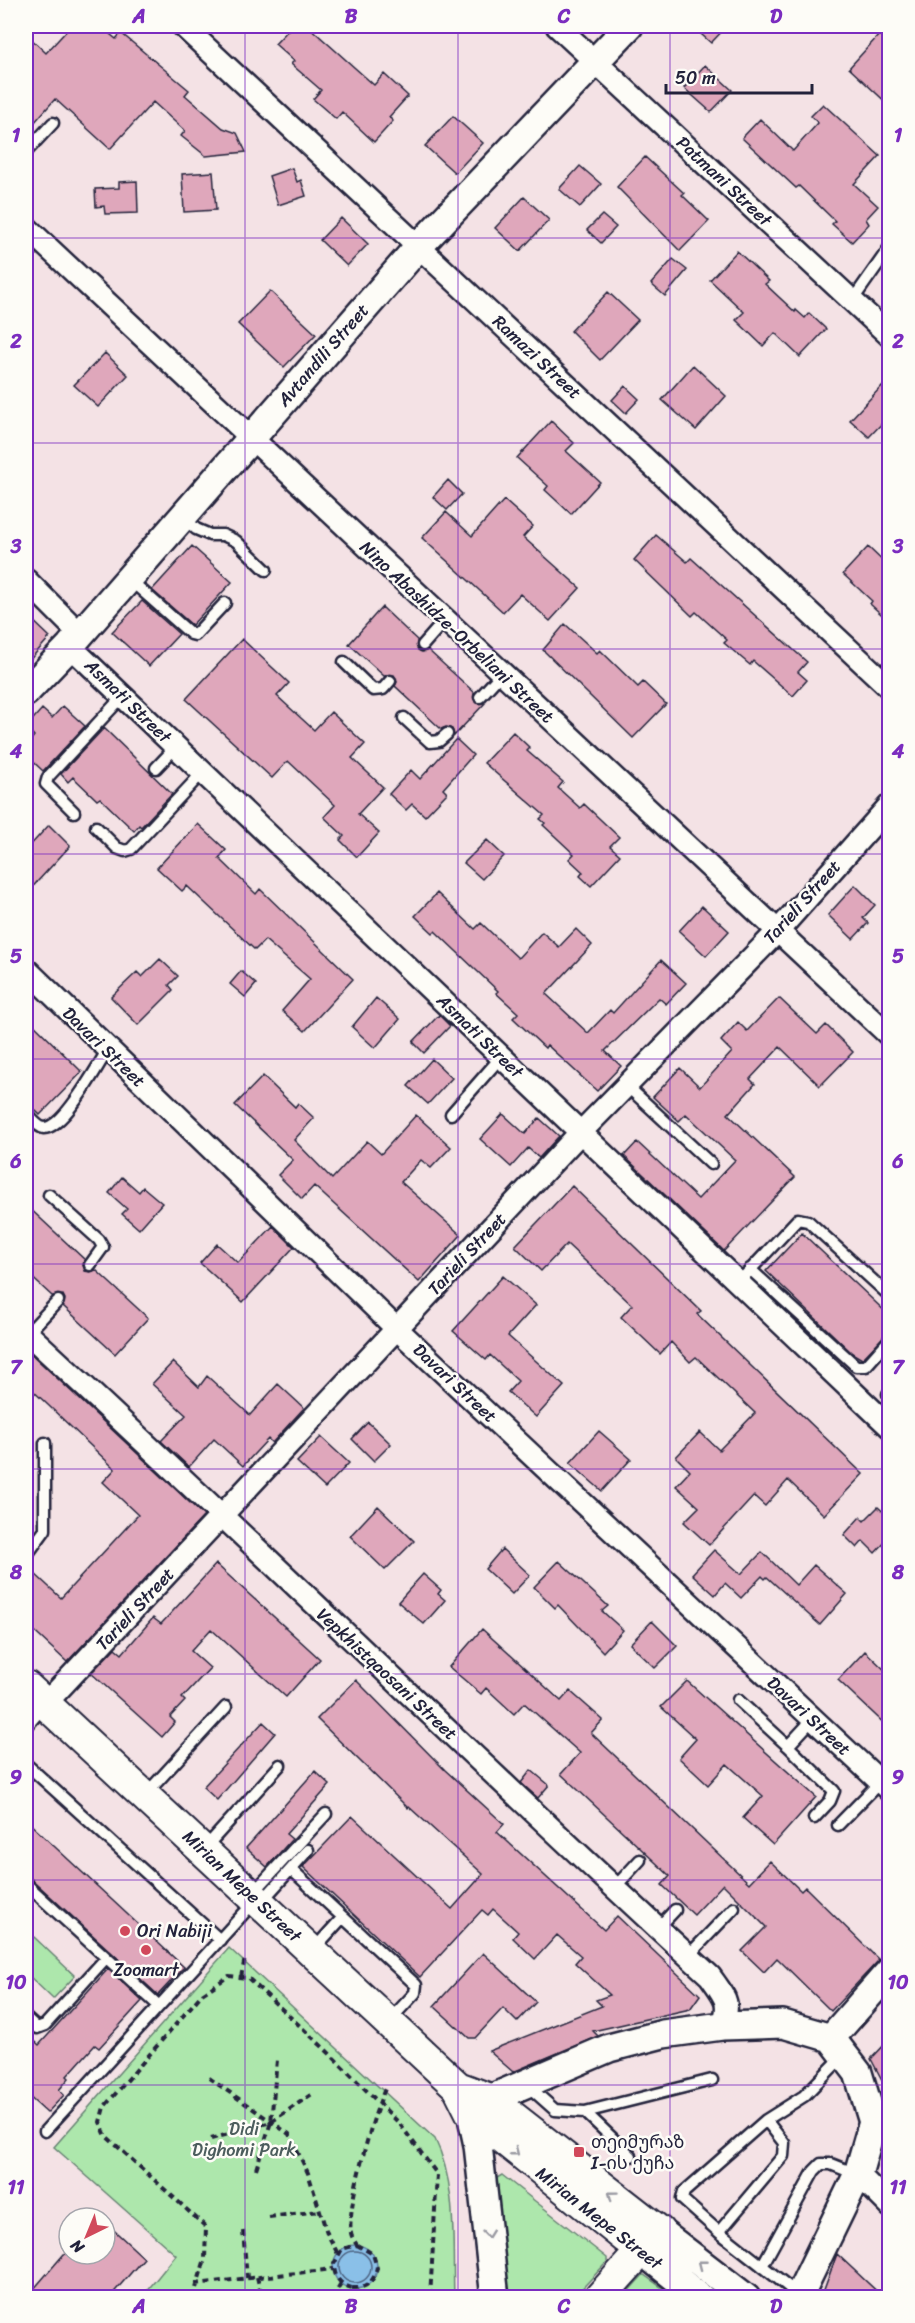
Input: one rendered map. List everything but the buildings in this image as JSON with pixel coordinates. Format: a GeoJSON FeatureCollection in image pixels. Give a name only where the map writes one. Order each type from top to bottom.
{"type":"FeatureCollection","features":[{"type":"Feature","properties":{"kind":"main road","name":"Mirian Mepe Street"},"geometry":{"type":"LineString","coordinates":[[35,1695],[458,2087],[650,2241]]}},
{"type":"Feature","properties":{"kind":"main road"},"geometry":{"type":"LineString","coordinates":[[599,2298],[650,2241]]}},
{"type":"Feature","properties":{"kind":"street","name":"Ramazi Street"},"geometry":{"type":"LineString","coordinates":[[183,26],[890,688]]}},
{"type":"Feature","properties":{"kind":"street","name":"Patmani Street"},"geometry":{"type":"LineString","coordinates":[[557,26],[890,336]]}},
{"type":"Feature","properties":{"kind":"street","name":"Avtandili Street"},"geometry":{"type":"LineString","coordinates":[[26,692],[75,640],[418,246],[629,26]]}},
{"type":"Feature","properties":{"kind":"street","name":"Nino Abashidze-Orbeliani Street"},"geometry":{"type":"LineString","coordinates":[[26,227],[890,1036]]}},
{"type":"Feature","properties":{"kind":"street","name":"Asmati Street"},"geometry":{"type":"LineString","coordinates":[[26,580],[123,696],[580,1133],[744,1276],[890,1427]]}},
{"type":"Feature","properties":{"kind":"street","name":"Tarieli Street"},"geometry":{"type":"LineString","coordinates":[[35,1695],[223,1515],[580,1133],[777,932],[890,805]]}},
{"type":"Feature","properties":{"kind":"street","name":"Davari Street"},"geometry":{"type":"LineString","coordinates":[[26,969],[107,1051],[398,1329],[885,1787]]}},
{"type":"Feature","properties":{"kind":"street","name":"Vepkhistqaosani Street"},"geometry":{"type":"LineString","coordinates":[[26,1334],[223,1515],[333,1624],[710,1976],[725,1997],[728,2011],[722,2026]]}},
{"type":"Feature","properties":{"kind":"street"},"geometry":{"type":"LineString","coordinates":[[837,2046],[890,1971]]}},
{"type":"Feature","properties":{"kind":"street"},"geometry":{"type":"LineString","coordinates":[[495,2298],[478,2145],[481,2106],[525,2084],[609,2048],[663,2034],[722,2026],[783,2024],[837,2046],[858,2073],[881,2119],[858,2174],[798,2296]]}},
{"type":"Feature","properties":{"kind":"street"},"geometry":{"type":"LineString","coordinates":[[858,2174],[890,2206]]}},
{"type":"Feature","properties":{"kind":"street","name":"Mirian Mepe Street"},"geometry":{"type":"LineString","coordinates":[[650,2241],[701,2298]]}},
{"type":"Feature","properties":{"kind":"street","name":"Mirian Mepe Street"},"geometry":{"type":"LineString","coordinates":[[650,2241],[746,2298]]}},
{"type":"Feature","properties":{"kind":"lane"},"geometry":{"type":"LineString","coordinates":[[26,152],[53,123]]}},
{"type":"Feature","properties":{"kind":"lane"},"geometry":{"type":"LineString","coordinates":[[852,301],[890,247]]}},
{"type":"Feature","properties":{"kind":"lane"},"geometry":{"type":"LineString","coordinates":[[182,517],[196,529],[210,535],[223,535],[236,541],[266,570]]}},
{"type":"Feature","properties":{"kind":"lane"},"geometry":{"type":"LineString","coordinates":[[129,578],[191,634],[195,635],[200,631],[225,603]]}},
{"type":"Feature","properties":{"kind":"lane"},"geometry":{"type":"LineString","coordinates":[[423,645],[444,620]]}},
{"type":"Feature","properties":{"kind":"lane"},"geometry":{"type":"LineString","coordinates":[[344,662],[373,690],[383,689],[390,681]]}},
{"type":"Feature","properties":{"kind":"lane"},"geometry":{"type":"LineString","coordinates":[[480,697],[501,674]]}},
{"type":"Feature","properties":{"kind":"lane"},"geometry":{"type":"LineString","coordinates":[[74,812],[46,784],[48,777],[123,696]]}},
{"type":"Feature","properties":{"kind":"lane"},"geometry":{"type":"LineString","coordinates":[[404,718],[430,742],[439,741],[447,734]]}},
{"type":"Feature","properties":{"kind":"lane"},"geometry":{"type":"LineString","coordinates":[[156,768],[176,747]]}},
{"type":"Feature","properties":{"kind":"lane"},"geometry":{"type":"LineString","coordinates":[[96,827],[117,848],[125,851],[131,849],[203,772]]}},
{"type":"Feature","properties":{"kind":"lane"},"geometry":{"type":"LineString","coordinates":[[26,1113],[44,1128],[54,1124],[76,1100],[107,1051]]}},
{"type":"Feature","properties":{"kind":"lane"},"geometry":{"type":"LineString","coordinates":[[451,1114],[501,1057]]}},
{"type":"Feature","properties":{"kind":"lane"},"geometry":{"type":"LineString","coordinates":[[626,1085],[711,1164]]}},
{"type":"Feature","properties":{"kind":"lane"},"geometry":{"type":"LineString","coordinates":[[49,1195],[99,1240],[103,1247],[102,1251],[90,1265]]}},
{"type":"Feature","properties":{"kind":"lane"},"geometry":{"type":"LineString","coordinates":[[890,1296],[808,1221],[802,1219],[798,1219],[744,1276],[856,1366],[866,1366],[890,1339]]}},
{"type":"Feature","properties":{"kind":"lane"},"geometry":{"type":"LineString","coordinates":[[26,1334],[58,1301]]}},
{"type":"Feature","properties":{"kind":"lane"},"geometry":{"type":"LineString","coordinates":[[26,1556],[45,1530],[45,1443]]}},
{"type":"Feature","properties":{"kind":"lane"},"geometry":{"type":"LineString","coordinates":[[26,1727],[35,1695]]}},
{"type":"Feature","properties":{"kind":"lane"},"geometry":{"type":"LineString","coordinates":[[738,1700],[834,1791],[830,1801],[814,1818]]}},
{"type":"Feature","properties":{"kind":"lane"},"geometry":{"type":"LineString","coordinates":[[144,1796],[226,1707]]}},
{"type":"Feature","properties":{"kind":"lane"},"geometry":{"type":"LineString","coordinates":[[788,1746],[813,1719]]}},
{"type":"Feature","properties":{"kind":"lane"},"geometry":{"type":"LineString","coordinates":[[26,1764],[220,1940]]}},
{"type":"Feature","properties":{"kind":"lane"},"geometry":{"type":"LineString","coordinates":[[202,1850],[280,1765]]}},
{"type":"Feature","properties":{"kind":"lane"},"geometry":{"type":"LineString","coordinates":[[838,1825],[885,1787]]}},
{"type":"Feature","properties":{"kind":"lane"},"geometry":{"type":"LineString","coordinates":[[45,2131],[256,1900],[326,1814]]}},
{"type":"Feature","properties":{"kind":"lane"},"geometry":{"type":"LineString","coordinates":[[256,1900],[291,1869],[308,1850]]}},
{"type":"Feature","properties":{"kind":"lane"},"geometry":{"type":"LineString","coordinates":[[615,1887],[640,1860]]}},
{"type":"Feature","properties":{"kind":"lane"},"geometry":{"type":"LineString","coordinates":[[291,1869],[416,1985],[415,1993],[388,2022]]}},
{"type":"Feature","properties":{"kind":"lane"},"geometry":{"type":"LineString","coordinates":[[26,1884],[159,2006]]}},
{"type":"Feature","properties":{"kind":"lane"},"geometry":{"type":"LineString","coordinates":[[688,1956],[734,1908]]}},
{"type":"Feature","properties":{"kind":"lane"},"geometry":{"type":"LineString","coordinates":[[658,1928],[675,1910]]}},
{"type":"Feature","properties":{"kind":"lane"},"geometry":{"type":"LineString","coordinates":[[312,1952],[343,1917]]}},
{"type":"Feature","properties":{"kind":"lane"},"geometry":{"type":"LineString","coordinates":[[26,2018],[37,2028],[45,2025],[106,1958]]}},
{"type":"Feature","properties":{"kind":"lane"},"geometry":{"type":"LineString","coordinates":[[798,2296],[682,2199],[684,2192],[766,2120],[804,2096],[837,2046]]}},
{"type":"Feature","properties":{"kind":"lane"},"geometry":{"type":"LineString","coordinates":[[525,2084],[555,2110],[585,2112],[712,2080]]}},
{"type":"Feature","properties":{"kind":"lane"},"geometry":{"type":"LineString","coordinates":[[585,2112],[631,2156]]}},
{"type":"Feature","properties":{"kind":"lane"},"geometry":{"type":"LineString","coordinates":[[719,2232],[783,2156],[784,2143],[766,2120]]}},
{"type":"Feature","properties":{"kind":"lane"},"geometry":{"type":"LineString","coordinates":[[762,2266],[814,2170],[821,2164],[831,2164],[858,2174]]}},
{"type":"Feature","properties":{"kind":"path"},"geometry":{"type":"LineString","coordinates":[[241,1977],[245,1958]]}},
{"type":"Feature","properties":{"kind":"path"},"geometry":{"type":"LineString","coordinates":[[193,2298],[195,2284],[206,2259],[206,2227],[105,2136],[100,2122],[104,2107],[201,1994],[229,1976],[248,1978],[281,2008],[399,2123],[436,2174],[430,2298]]}},
{"type":"Feature","properties":{"kind":"path"},"geometry":{"type":"LineString","coordinates":[[256,2169],[271,2122],[277,2060]]}},
{"type":"Feature","properties":{"kind":"path"},"geometry":{"type":"LineString","coordinates":[[209,2078],[289,2134],[308,2173],[327,2233],[338,2254]]}},
{"type":"Feature","properties":{"kind":"path"},"geometry":{"type":"LineString","coordinates":[[357,2245],[347,2247],[338,2254],[334,2269],[341,2283],[352,2288],[363,2287],[370,2283],[377,2268],[373,2254],[357,2245],[351,2233],[353,2206],[378,2101],[386,2087]]}},
{"type":"Feature","properties":{"kind":"path"},"geometry":{"type":"LineString","coordinates":[[211,2139],[271,2122],[312,2094]]}},
{"type":"Feature","properties":{"kind":"path"},"geometry":{"type":"LineString","coordinates":[[269,2217],[320,2211]]}},
{"type":"Feature","properties":{"kind":"path"},"geometry":{"type":"LineString","coordinates":[[243,2231],[247,2278]]}},
{"type":"Feature","properties":{"kind":"path"},"geometry":{"type":"LineString","coordinates":[[195,2284],[334,2269]]}},
{"type":"Feature","properties":{"kind":"path"},"geometry":{"type":"LineString","coordinates":[[257,2277],[261,2293]]}},
{"type":"Feature","properties":{"kind":"path"},"geometry":{"type":"LineString","coordinates":[[332,2298],[341,2283]]}},
{"type":"Feature","properties":{"kind":"path"},"geometry":{"type":"LineString","coordinates":[[352,2288],[353,2298]]}},
{"type":"Feature","properties":{"kind":"green space"},"geometry":{"type":"Polygon","coordinates":[[[34,1937],[75,1976],[53,1999],[26,1973],[26,1946],[34,1937]]]}},
{"type":"Feature","properties":{"kind":"green space","name":"Didi Dighomi Park"},"geometry":{"type":"Polygon","coordinates":[[[229,1948],[435,2139],[442,2157],[451,2196],[454,2297],[142,2297],[176,2255],[54,2147],[229,1948]]]}},
{"type":"Feature","properties":{"kind":"green space"},"geometry":{"type":"Polygon","coordinates":[[[502,2175],[607,2258],[607,2262],[574,2297],[506,2297],[497,2178],[502,2175]]]}},
{"type":"Feature","properties":{"kind":"green space"},"geometry":{"type":"Polygon","coordinates":[[[644,2275],[675,2297],[623,2297],[644,2275]]]}},
{"type":"Feature","properties":{"kind":"water"},"geometry":{"type":"Polygon","coordinates":[[[355,2245],[370,2252],[377,2267],[370,2282],[355,2289],[340,2282],[333,2267],[340,2252],[355,2245]]]}},
{"type":"Feature","properties":{"kind":"place","name":"Ori Nabiji"},"geometry":{"type":"Point","coordinates":[125,1931]}},
{"type":"Feature","properties":{"kind":"place","name":"Zoomart"},"geometry":{"type":"Point","coordinates":[146,1950]}},
{"type":"Feature","properties":{"kind":"place","name":"თეიმურაზ I-ის ქუჩა"},"geometry":{"type":"Point","coordinates":[579,2152]}}]}
